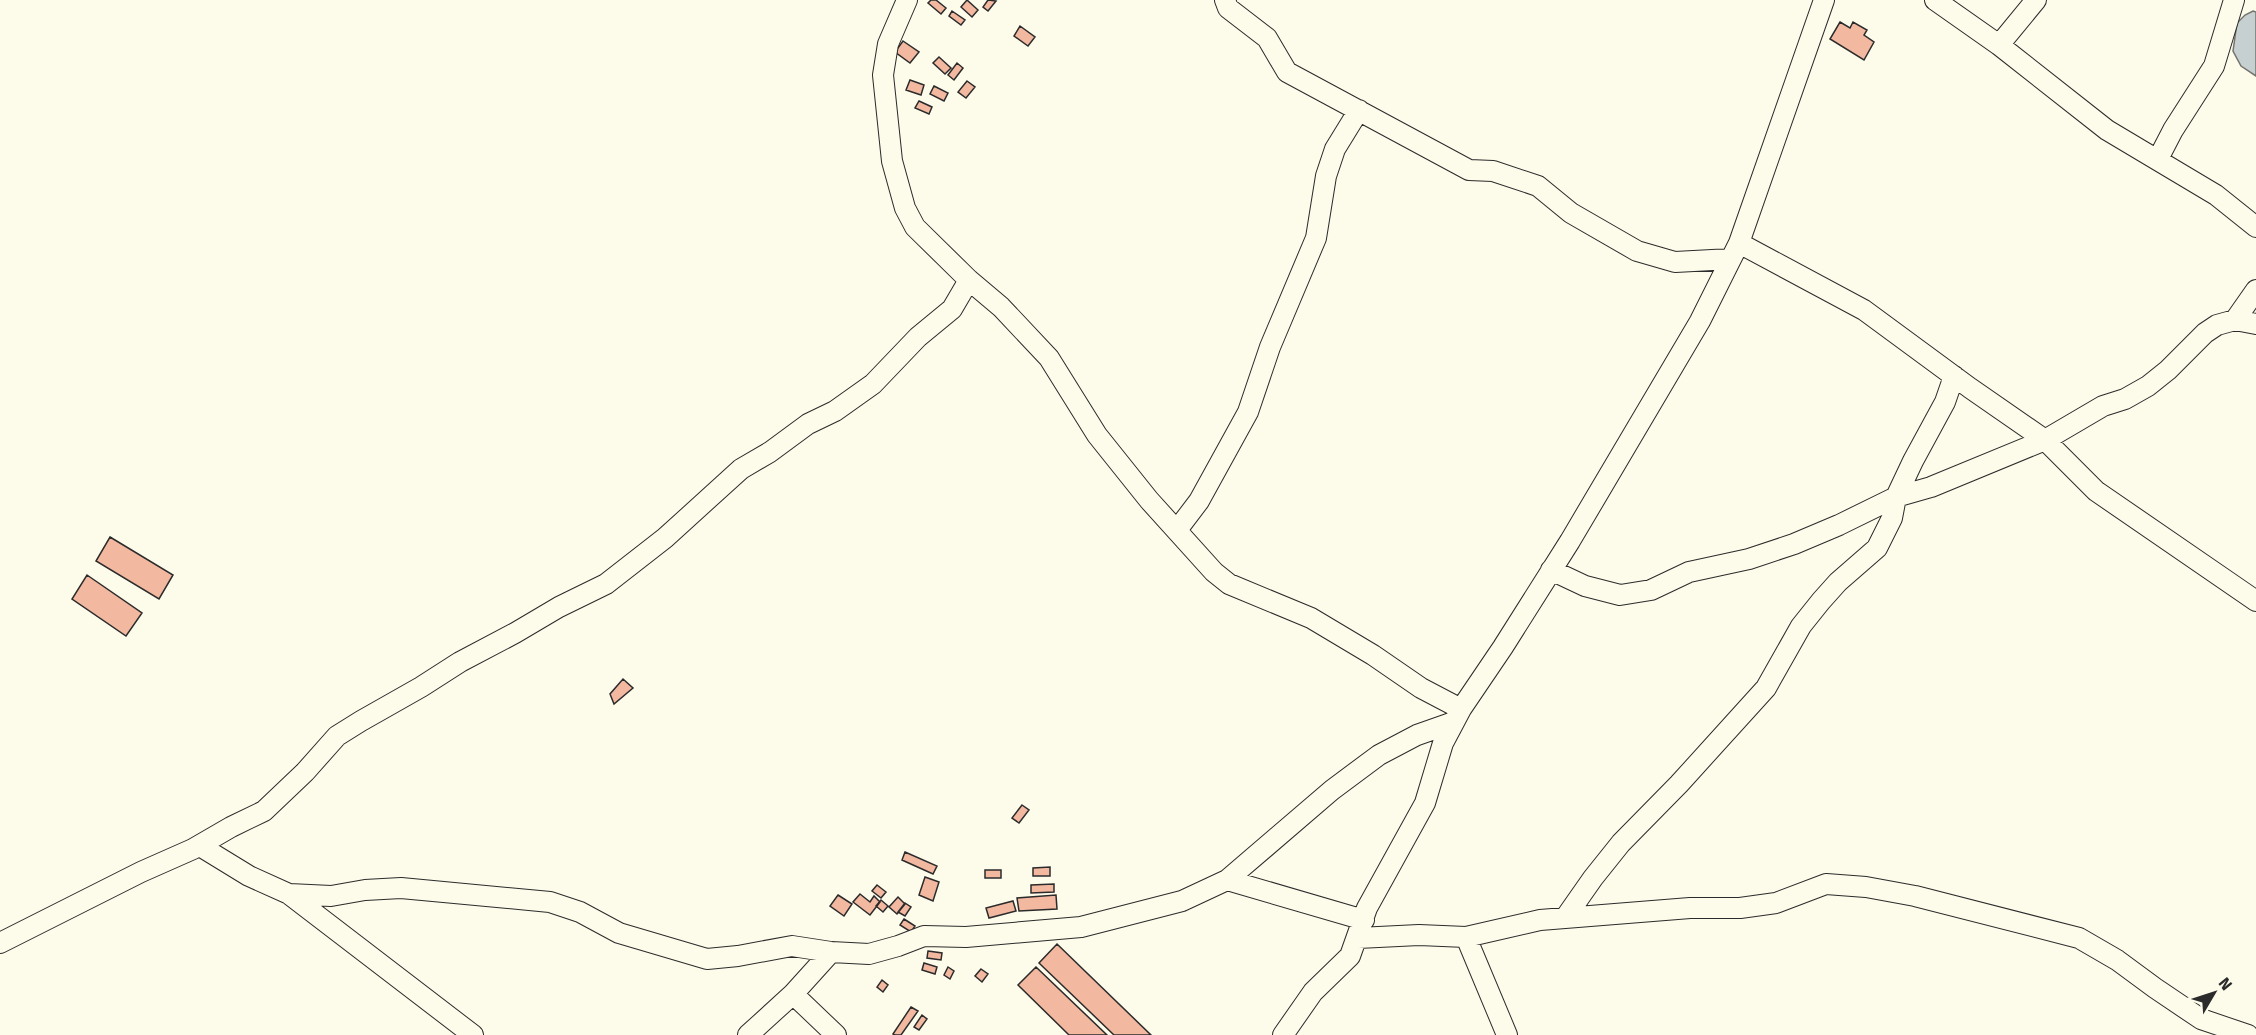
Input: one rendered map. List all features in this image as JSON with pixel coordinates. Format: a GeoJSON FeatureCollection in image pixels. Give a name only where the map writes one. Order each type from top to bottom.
{"type":"FeatureCollection","features":[{"type":"Feature","properties":{"kind":"street"},"geometry":{"type":"LineString","coordinates":[[907,0],[888,44],[884,75],[892,161],[905,208],[915,227],[969,280],[1001,307],[1049,358],[1097,435],[1149,500],[1214,572],[1229,585],[1311,618],[1373,655],[1458,716]]}},
{"type":"Feature","properties":{"kind":"street"},"geometry":{"type":"LineString","coordinates":[[1224,0],[1228,8],[1267,38],[1287,72],[1469,170],[1493,171],[1538,186],[1571,213],[1636,251],[1675,262],[1735,251],[1864,310],[2045,440],[2096,490],[2256,601]]}},
{"type":"Feature","properties":{"kind":"street"},"geometry":{"type":"LineString","coordinates":[[1283,1035],[1313,992],[1350,956],[1367,908],[1425,803],[1443,743],[1551,570],[1700,321],[1735,251],[1824,0]]}},
{"type":"Feature","properties":{"kind":"street"},"geometry":{"type":"LineString","coordinates":[[1935,0],[1999,45],[2107,130],[2216,195],[2256,227]]}},
{"type":"Feature","properties":{"kind":"street"},"geometry":{"type":"LineString","coordinates":[[1999,45],[2036,0]]}},
{"type":"Feature","properties":{"kind":"street"},"geometry":{"type":"LineString","coordinates":[[2158,159],[2173,130],[2214,66],[2234,0]]}},
{"type":"Feature","properties":{"kind":"street"},"geometry":{"type":"LineString","coordinates":[[1177,530],[1199,501],[1248,412],[1274,337],[1316,238],[1326,176],[1335,149],[1359,110]]}},
{"type":"Feature","properties":{"kind":"street"},"geometry":{"type":"LineString","coordinates":[[0,943],[131,877],[200,846],[264,811],[306,772],[337,736],[460,662],[606,584],[664,538],[741,469],[770,452],[808,424],[835,411],[873,384],[918,337],[952,309],[969,280]]}},
{"type":"Feature","properties":{"kind":"street"},"geometry":{"type":"LineString","coordinates":[[2235,320],[2256,290]]}},
{"type":"Feature","properties":{"kind":"street"},"geometry":{"type":"LineString","coordinates":[[1551,570],[1585,586],[1620,595],[1651,590],[1689,572],[1749,559],[1794,544],[1896,497],[1931,487],[2045,440],[2103,406],[2125,399],[2148,386],[2168,370],[2205,333],[2217,325],[2235,320],[2256,324]]}},
{"type":"Feature","properties":{"kind":"street"},"geometry":{"type":"LineString","coordinates":[[1565,918],[1593,878],[1622,843],[1766,688],[1801,626],[1821,602],[1838,582],[1877,548],[1892,518],[1896,497],[1945,402],[1954,376]]}},
{"type":"Feature","properties":{"kind":"street"},"geometry":{"type":"LineString","coordinates":[[289,894],[331,896],[365,890],[401,888],[550,902],[579,912],[619,933],[707,959],[792,946],[831,952],[868,954],[924,936],[966,937],[1081,927],[1182,901],[1227,880],[1332,790],[1379,755],[1458,716]]}},
{"type":"Feature","properties":{"kind":"street"},"geometry":{"type":"LineString","coordinates":[[200,846],[249,876],[289,894],[473,1035]]}},
{"type":"Feature","properties":{"kind":"street"},"geometry":{"type":"LineString","coordinates":[[1227,880],[1361,929],[1466,937],[1540,920],[1678,909],[1740,908],[1776,903],[1826,884],[1866,887],[1915,896],[2079,938],[2117,960],[2201,1019],[2248,1035]]}},
{"type":"Feature","properties":{"kind":"street"},"geometry":{"type":"LineString","coordinates":[[1466,937],[1508,1035]]}},
{"type":"Feature","properties":{"kind":"street"},"geometry":{"type":"LineString","coordinates":[[748,1035],[793,994],[831,952]]}},
{"type":"Feature","properties":{"kind":"street"},"geometry":{"type":"LineString","coordinates":[[793,994],[836,1035]]}},
{"type":"Feature","properties":{"kind":"shaded area"},"geometry":{"type":"Polygon","coordinates":[[[2253,11],[2256,12],[2256,76],[2241,66],[2233,51],[2237,23],[2253,11]]]}},
{"type":"Feature","properties":{"kind":"building"},"geometry":{"type":"Polygon","coordinates":[[[936,0],[946,8],[941,14],[928,3],[936,0]]]}},
{"type":"Feature","properties":{"kind":"building"},"geometry":{"type":"Polygon","coordinates":[[[967,0],[978,10],[972,17],[961,7],[967,0]]]}},
{"type":"Feature","properties":{"kind":"building"},"geometry":{"type":"Polygon","coordinates":[[[988,0],[996,1],[988,11],[983,7],[988,0]]]}},
{"type":"Feature","properties":{"kind":"building"},"geometry":{"type":"Polygon","coordinates":[[[952,11],[965,20],[961,25],[949,16],[952,11]]]}},
{"type":"Feature","properties":{"kind":"building"},"geometry":{"type":"Polygon","coordinates":[[[1840,22],[1850,28],[1853,22],[1867,30],[1864,35],[1874,42],[1864,60],[1830,39],[1840,22]]]}},
{"type":"Feature","properties":{"kind":"building"},"geometry":{"type":"Polygon","coordinates":[[[1020,26],[1035,37],[1028,46],[1014,36],[1020,26]]]}},
{"type":"Feature","properties":{"kind":"building"},"geometry":{"type":"Polygon","coordinates":[[[903,41],[919,52],[910,63],[895,52],[903,41]]]}},
{"type":"Feature","properties":{"kind":"building"},"geometry":{"type":"Polygon","coordinates":[[[939,57],[951,68],[945,74],[933,63],[939,57]]]}},
{"type":"Feature","properties":{"kind":"building"},"geometry":{"type":"Polygon","coordinates":[[[957,63],[963,68],[954,80],[948,75],[957,63]]]}},
{"type":"Feature","properties":{"kind":"building"},"geometry":{"type":"Polygon","coordinates":[[[910,80],[924,85],[921,95],[906,90],[910,80]]]}},
{"type":"Feature","properties":{"kind":"building"},"geometry":{"type":"Polygon","coordinates":[[[967,81],[975,87],[966,98],[958,92],[967,81]]]}},
{"type":"Feature","properties":{"kind":"building"},"geometry":{"type":"Polygon","coordinates":[[[934,86],[948,93],[944,101],[930,94],[934,86]]]}},
{"type":"Feature","properties":{"kind":"building"},"geometry":{"type":"Polygon","coordinates":[[[919,101],[932,107],[929,114],[915,108],[919,101]]]}},
{"type":"Feature","properties":{"kind":"building"},"geometry":{"type":"Polygon","coordinates":[[[110,537],[173,575],[159,599],[96,561],[110,537]]]}},
{"type":"Feature","properties":{"kind":"building"},"geometry":{"type":"Polygon","coordinates":[[[87,575],[142,613],[126,636],[72,599],[87,575]]]}},
{"type":"Feature","properties":{"kind":"building"},"geometry":{"type":"Polygon","coordinates":[[[623,679],[633,688],[614,704],[610,694],[623,679]]]}},
{"type":"Feature","properties":{"kind":"building"},"geometry":{"type":"Polygon","coordinates":[[[1022,805],[1029,810],[1019,823],[1012,818],[1022,805]]]}},
{"type":"Feature","properties":{"kind":"building"},"geometry":{"type":"Polygon","coordinates":[[[905,852],[937,866],[933,874],[902,860],[905,852]]]}},
{"type":"Feature","properties":{"kind":"building"},"geometry":{"type":"Polygon","coordinates":[[[1050,867],[1050,876],[1033,876],[1033,868],[1050,867]]]}},
{"type":"Feature","properties":{"kind":"building"},"geometry":{"type":"Polygon","coordinates":[[[985,870],[1001,870],[1001,878],[985,878],[985,870]]]}},
{"type":"Feature","properties":{"kind":"building"},"geometry":{"type":"Polygon","coordinates":[[[925,877],[939,882],[933,901],[919,895],[925,877]]]}},
{"type":"Feature","properties":{"kind":"building"},"geometry":{"type":"Polygon","coordinates":[[[1054,884],[1054,892],[1031,893],[1031,885],[1054,884]]]}},
{"type":"Feature","properties":{"kind":"building"},"geometry":{"type":"Polygon","coordinates":[[[877,885],[886,892],[881,898],[872,891],[877,885]]]}},
{"type":"Feature","properties":{"kind":"building"},"geometry":{"type":"Polygon","coordinates":[[[860,894],[870,902],[874,896],[880,902],[870,915],[853,902],[860,894]]]}},
{"type":"Feature","properties":{"kind":"building"},"geometry":{"type":"Polygon","coordinates":[[[838,895],[852,904],[844,916],[830,906],[838,895]]]}},
{"type":"Feature","properties":{"kind":"building"},"geometry":{"type":"Polygon","coordinates":[[[1056,895],[1057,909],[1019,911],[1017,898],[1056,895]]]}},
{"type":"Feature","properties":{"kind":"building"},"geometry":{"type":"Polygon","coordinates":[[[898,897],[905,904],[897,914],[889,907],[898,897]]]}},
{"type":"Feature","properties":{"kind":"building"},"geometry":{"type":"Polygon","coordinates":[[[881,900],[888,906],[883,912],[876,906],[881,900]]]}},
{"type":"Feature","properties":{"kind":"building"},"geometry":{"type":"Polygon","coordinates":[[[1013,901],[1016,911],[989,918],[986,908],[1013,901]]]}},
{"type":"Feature","properties":{"kind":"building"},"geometry":{"type":"Polygon","coordinates":[[[905,903],[911,907],[905,916],[898,912],[905,903]]]}},
{"type":"Feature","properties":{"kind":"building"},"geometry":{"type":"Polygon","coordinates":[[[904,919],[915,926],[911,932],[900,925],[904,919]]]}},
{"type":"Feature","properties":{"kind":"building"},"geometry":{"type":"Polygon","coordinates":[[[1057,944],[1151,1035],[1114,1035],[1039,963],[1057,944]]]}},
{"type":"Feature","properties":{"kind":"building"},"geometry":{"type":"Polygon","coordinates":[[[928,951],[942,953],[941,960],[927,958],[928,951]]]}},
{"type":"Feature","properties":{"kind":"building"},"geometry":{"type":"Polygon","coordinates":[[[924,963],[937,967],[935,974],[922,970],[924,963]]]}},
{"type":"Feature","properties":{"kind":"building"},"geometry":{"type":"Polygon","coordinates":[[[948,967],[954,971],[950,979],[944,975],[948,967]]]}},
{"type":"Feature","properties":{"kind":"building"},"geometry":{"type":"Polygon","coordinates":[[[1036,967],[1107,1035],[1069,1035],[1018,985],[1036,967]]]}},
{"type":"Feature","properties":{"kind":"building"},"geometry":{"type":"Polygon","coordinates":[[[981,969],[988,974],[982,982],[975,976],[981,969]]]}},
{"type":"Feature","properties":{"kind":"building"},"geometry":{"type":"Polygon","coordinates":[[[882,980],[888,985],[883,992],[877,987],[882,980]]]}},
{"type":"Feature","properties":{"kind":"building"},"geometry":{"type":"Polygon","coordinates":[[[911,1007],[918,1011],[901,1035],[893,1034],[911,1007]]]}},
{"type":"Feature","properties":{"kind":"building"},"geometry":{"type":"Polygon","coordinates":[[[922,1015],[927,1019],[919,1030],[914,1027],[922,1015]]]}}]}
